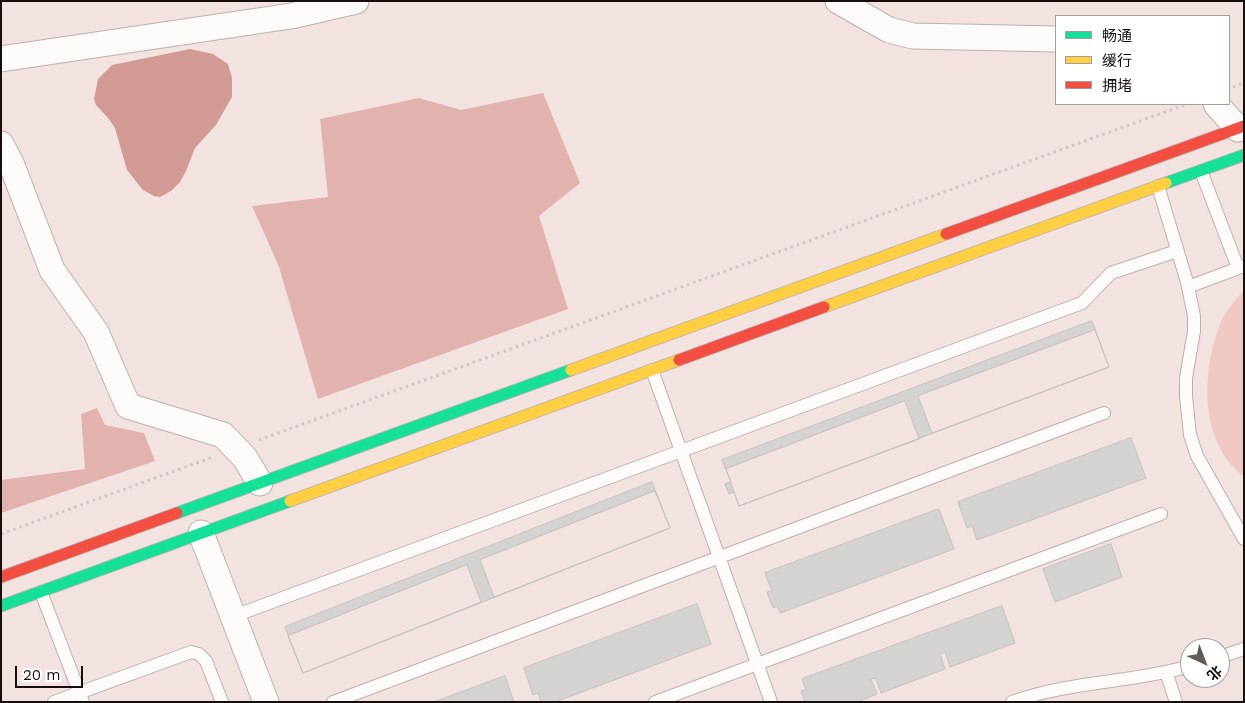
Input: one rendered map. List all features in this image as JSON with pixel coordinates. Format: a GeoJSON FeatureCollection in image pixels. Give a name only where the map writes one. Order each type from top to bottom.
{"type":"FeatureCollection","features":[{"type":"Feature","properties":{"kind":"main road"},"geometry":{"type":"LineString","coordinates":[[1,577],[1241,128]]}},
{"type":"Feature","properties":{"kind":"main road"},"geometry":{"type":"LineString","coordinates":[[1,606],[1244,155]]}},
{"type":"Feature","properties":{"kind":"street"},"geometry":{"type":"LineString","coordinates":[[1,59],[291,16],[356,1]]}},
{"type":"Feature","properties":{"kind":"street"},"geometry":{"type":"LineString","coordinates":[[838,1],[890,30],[913,36],[1055,39]]}},
{"type":"Feature","properties":{"kind":"street"},"geometry":{"type":"LineString","coordinates":[[1217,105],[1241,128]]}},
{"type":"Feature","properties":{"kind":"street"},"geometry":{"type":"LineString","coordinates":[[1,144],[52,270],[96,332],[128,406],[223,436],[245,458],[260,483]]}},
{"type":"Feature","properties":{"kind":"street"},"geometry":{"type":"LineString","coordinates":[[201,533],[266,702]]}},
{"type":"Feature","properties":{"kind":"lane"},"geometry":{"type":"LineString","coordinates":[[1188,287],[1241,267],[1201,171]]}},
{"type":"Feature","properties":{"kind":"lane"},"geometry":{"type":"LineString","coordinates":[[1158,186],[1188,287],[1194,316],[1194,331],[1186,387],[1190,435],[1196,456],[1243,538]]}},
{"type":"Feature","properties":{"kind":"lane"},"geometry":{"type":"LineString","coordinates":[[234,616],[1082,303],[1111,274],[1177,251]]}},
{"type":"Feature","properties":{"kind":"lane"},"geometry":{"type":"LineString","coordinates":[[652,370],[771,702]]}},
{"type":"Feature","properties":{"kind":"lane"},"geometry":{"type":"LineString","coordinates":[[333,702],[1104,413]]}},
{"type":"Feature","properties":{"kind":"lane"},"geometry":{"type":"LineString","coordinates":[[655,702],[1161,514]]}},
{"type":"Feature","properties":{"kind":"lane"},"geometry":{"type":"LineString","coordinates":[[41,592],[81,697]]}},
{"type":"Feature","properties":{"kind":"lane"},"geometry":{"type":"LineString","coordinates":[[1230,654],[1244,649]]}},
{"type":"Feature","properties":{"kind":"lane"},"geometry":{"type":"LineString","coordinates":[[54,702],[81,697],[191,652],[199,654],[206,661],[218,701]]}},
{"type":"Feature","properties":{"kind":"lane"},"geometry":{"type":"LineString","coordinates":[[1012,702],[1072,687],[1116,681],[1180,668]]}},
{"type":"Feature","properties":{"kind":"lane"},"geometry":{"type":"LineString","coordinates":[[1166,672],[1176,702]]}},
{"type":"Feature","properties":{"kind":"path"},"geometry":{"type":"LineString","coordinates":[[1230,89],[1244,83]]}},
{"type":"Feature","properties":{"kind":"path"},"geometry":{"type":"LineString","coordinates":[[1,534],[1184,105]]}},
{"type":"Feature","properties":{"kind":"shaded area"},"geometry":{"type":"Polygon","coordinates":[[[190,49],[213,54],[228,64],[232,78],[232,97],[216,125],[195,148],[180,182],[171,191],[160,197],[154,196],[143,190],[127,170],[115,128],[96,105],[94,99],[98,79],[112,65],[190,49]]]}},
{"type":"Feature","properties":{"kind":"shaded area"},"geometry":{"type":"Polygon","coordinates":[[[543,93],[580,183],[539,216],[568,309],[318,399],[279,267],[252,206],[328,197],[320,119],[419,98],[461,110],[543,93]]]}},
{"type":"Feature","properties":{"kind":"shaded area"},"geometry":{"type":"Polygon","coordinates":[[[1244,290],[1244,477],[1229,462],[1219,445],[1212,426],[1208,406],[1207,385],[1209,364],[1220,324],[1227,310],[1244,290]]]}},
{"type":"Feature","properties":{"kind":"shaded area"},"geometry":{"type":"Polygon","coordinates":[[[97,408],[105,425],[144,433],[155,461],[1,513],[1,480],[85,469],[81,414],[97,408]]]}},
{"type":"Feature","properties":{"kind":"building"},"geometry":{"type":"Polygon","coordinates":[[[1092,321],[1109,367],[739,506],[734,492],[729,494],[725,484],[731,482],[722,460],[1092,321]]]}},
{"type":"Feature","properties":{"kind":"building"},"geometry":{"type":"Polygon","coordinates":[[[1095,330],[1109,367],[932,433],[918,396],[1095,330]]]}},
{"type":"Feature","properties":{"kind":"building"},"geometry":{"type":"Polygon","coordinates":[[[905,401],[919,439],[739,506],[726,469],[905,401]]]}},
{"type":"Feature","properties":{"kind":"building"},"geometry":{"type":"Polygon","coordinates":[[[1131,438],[1146,478],[977,540],[972,526],[967,528],[958,502],[1131,438]]]}},
{"type":"Feature","properties":{"kind":"building"},"geometry":{"type":"Polygon","coordinates":[[[652,482],[670,528],[303,673],[285,627],[652,482]]]}},
{"type":"Feature","properties":{"kind":"building"},"geometry":{"type":"Polygon","coordinates":[[[655,491],[670,528],[494,597],[480,560],[655,491]]]}},
{"type":"Feature","properties":{"kind":"building"},"geometry":{"type":"Polygon","coordinates":[[[939,509],[954,549],[780,613],[777,606],[773,608],[767,592],[772,591],[765,573],[939,509]]]}},
{"type":"Feature","properties":{"kind":"building"},"geometry":{"type":"Polygon","coordinates":[[[1111,544],[1122,577],[1055,602],[1043,569],[1111,544]]]}},
{"type":"Feature","properties":{"kind":"building"},"geometry":{"type":"Polygon","coordinates":[[[467,565],[481,602],[303,673],[288,636],[467,565]]]}},
{"type":"Feature","properties":{"kind":"building"},"geometry":{"type":"Polygon","coordinates":[[[697,604],[711,644],[555,702],[541,702],[538,693],[533,695],[524,668],[697,604]]]}},
{"type":"Feature","properties":{"kind":"building"},"geometry":{"type":"Polygon","coordinates":[[[1002,606],[1015,643],[950,667],[945,652],[940,654],[945,669],[881,693],[876,678],[871,679],[877,694],[857,702],[805,702],[801,691],[806,690],[802,679],[1002,606]]]}},
{"type":"Feature","properties":{"kind":"building"},"geometry":{"type":"Polygon","coordinates":[[[505,676],[514,702],[434,702],[505,676]]]}},
{"type":"Feature","properties":{"kind":"traffic: fast"},"geometry":{"type":"LineString","coordinates":[[1166,183],[1244,155]]}},
{"type":"Feature","properties":{"kind":"traffic: fast"},"geometry":{"type":"LineString","coordinates":[[177,513],[571,370]]}},
{"type":"Feature","properties":{"kind":"traffic: fast"},"geometry":{"type":"LineString","coordinates":[[1,606],[290,501]]}},
{"type":"Feature","properties":{"kind":"traffic: slow"},"geometry":{"type":"LineString","coordinates":[[824,307],[1166,183]]}},
{"type":"Feature","properties":{"kind":"traffic: slow"},"geometry":{"type":"LineString","coordinates":[[571,370],[946,234]]}},
{"type":"Feature","properties":{"kind":"traffic: slow"},"geometry":{"type":"LineString","coordinates":[[290,501],[679,360]]}},
{"type":"Feature","properties":{"kind":"traffic: jam"},"geometry":{"type":"LineString","coordinates":[[946,234],[1244,126]]}},
{"type":"Feature","properties":{"kind":"traffic: jam"},"geometry":{"type":"LineString","coordinates":[[679,360],[824,307]]}},
{"type":"Feature","properties":{"kind":"traffic: jam"},"geometry":{"type":"LineString","coordinates":[[1,577],[177,513]]}}]}
